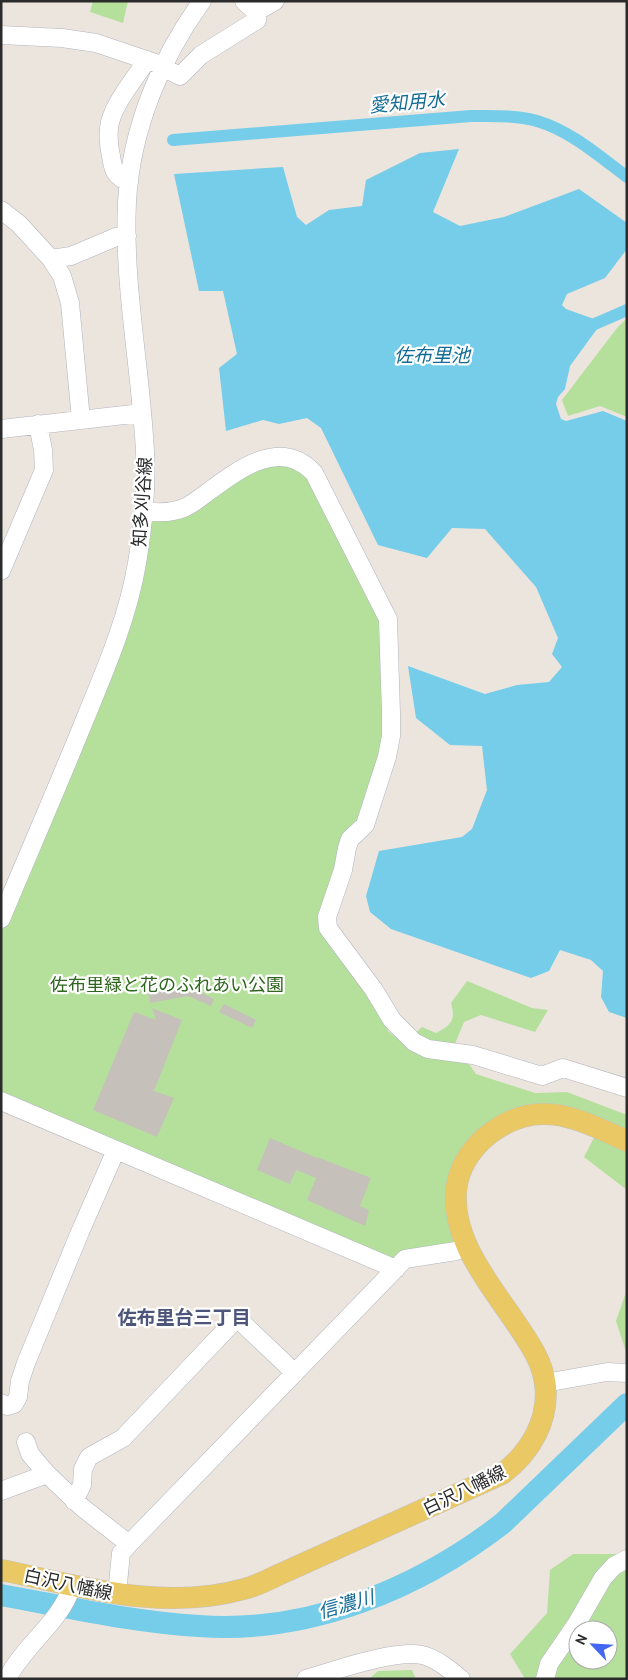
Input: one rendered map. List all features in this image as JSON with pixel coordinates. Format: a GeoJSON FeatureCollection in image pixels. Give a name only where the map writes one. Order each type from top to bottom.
{"type":"FeatureCollection","features":[{"type":"Feature","properties":{"kind":"main road","name":"白沢八幡線"},"geometry":{"type":"LineString","coordinates":[[1,1570],[68,1596],[116,1594],[159,1599],[188,1598],[245,1589],[502,1474],[516,1463],[537,1434],[544,1407],[545,1383],[539,1361],[530,1344],[466,1246],[456,1210],[455,1197],[458,1179],[475,1147],[502,1125],[515,1120],[550,1113],[587,1122],[627,1141]]}},
{"type":"Feature","properties":{"kind":"street","name":"知多刈谷線"},"geometry":{"type":"LineString","coordinates":[[1,919],[109,660],[128,604],[137,564],[144,511],[146,454],[132,317],[127,236],[129,182],[140,128],[168,69],[187,22],[202,1]]}},
{"type":"Feature","properties":{"kind":"street"},"geometry":{"type":"LineString","coordinates":[[1,35],[62,38],[96,43],[147,60],[180,76],[201,55],[257,20],[250,6],[275,1]]}},
{"type":"Feature","properties":{"kind":"street"},"geometry":{"type":"LineString","coordinates":[[129,182],[116,175],[113,170],[108,140],[109,127],[112,115],[119,102],[147,60]]}},
{"type":"Feature","properties":{"kind":"street"},"geometry":{"type":"LineString","coordinates":[[1,210],[19,224],[51,259],[62,276],[70,303],[81,420]]}},
{"type":"Feature","properties":{"kind":"street"},"geometry":{"type":"LineString","coordinates":[[51,259],[71,256],[116,237],[127,236]]}},
{"type":"Feature","properties":{"kind":"street"},"geometry":{"type":"LineString","coordinates":[[1,429],[142,413]]}},
{"type":"Feature","properties":{"kind":"street"},"geometry":{"type":"LineString","coordinates":[[1,571],[44,470],[43,450],[38,424]]}},
{"type":"Feature","properties":{"kind":"street"},"geometry":{"type":"LineString","coordinates":[[144,511],[158,513],[185,508],[256,461],[280,456],[292,458],[309,466],[388,619],[391,736],[387,757],[365,825],[350,839],[343,870],[327,917],[328,928],[374,990],[392,1020],[414,1042],[428,1050],[474,1056],[542,1076],[563,1068],[627,1088]]}},
{"type":"Feature","properties":{"kind":"street"},"geometry":{"type":"LineString","coordinates":[[1,1101],[396,1269]]}},
{"type":"Feature","properties":{"kind":"street"},"geometry":{"type":"LineString","coordinates":[[1,1403],[7,1406],[14,1404],[18,1397],[20,1381],[26,1363],[116,1150]]}},
{"type":"Feature","properties":{"kind":"street"},"geometry":{"type":"LineString","coordinates":[[116,1594],[121,1553],[405,1259],[456,1250],[466,1246]]}},
{"type":"Feature","properties":{"kind":"street"},"geometry":{"type":"LineString","coordinates":[[74,1500],[82,1485],[83,1469],[89,1457],[123,1438],[237,1318],[295,1373]]}},
{"type":"Feature","properties":{"kind":"street"},"geometry":{"type":"LineString","coordinates":[[545,1383],[607,1372],[627,1372]]}},
{"type":"Feature","properties":{"kind":"street"},"geometry":{"type":"LineString","coordinates":[[26,1442],[30,1454],[47,1474],[74,1500],[129,1544]]}},
{"type":"Feature","properties":{"kind":"street"},"geometry":{"type":"LineString","coordinates":[[1,1490],[47,1474]]}},
{"type":"Feature","properties":{"kind":"street"},"geometry":{"type":"LineString","coordinates":[[545,1679],[549,1664],[577,1623],[603,1578],[614,1566],[627,1559]]}},
{"type":"Feature","properties":{"kind":"street"},"geometry":{"type":"LineString","coordinates":[[7,1679],[68,1596]]}},
{"type":"Feature","properties":{"kind":"street"},"geometry":{"type":"LineString","coordinates":[[306,1679],[373,1660],[410,1654],[431,1659],[461,1679]]}},
{"type":"Feature","properties":{"kind":"green space"},"geometry":{"type":"Polygon","coordinates":[[[93,1],[128,1],[123,23],[90,12],[93,1]]]}},
{"type":"Feature","properties":{"kind":"green space"},"geometry":{"type":"Polygon","coordinates":[[[627,318],[627,417],[600,406],[568,416],[562,400],[617,328],[627,318]]]}},
{"type":"Feature","properties":{"kind":"green space","name":"佐布里緑と花のふれあい公園"},"geometry":{"type":"Polygon","coordinates":[[[256,461],[300,461],[388,619],[391,736],[324,911],[385,1019],[388,1031],[404,1044],[422,1027],[436,1033],[449,1025],[453,1014],[451,1003],[467,981],[532,1008],[548,1010],[535,1032],[481,1015],[464,1022],[455,1044],[476,1074],[535,1093],[567,1092],[627,1115],[627,1190],[584,1157],[602,1122],[562,1106],[463,1150],[455,1239],[451,1245],[391,1260],[1,1096],[1,919],[109,660],[144,511],[158,513],[256,461]]]}},
{"type":"Feature","properties":{"kind":"green space"},"geometry":{"type":"Polygon","coordinates":[[[627,1289],[627,1355],[616,1321],[627,1289]]]}},
{"type":"Feature","properties":{"kind":"green space"},"geometry":{"type":"Polygon","coordinates":[[[573,1554],[627,1554],[627,1679],[525,1679],[510,1654],[547,1613],[550,1570],[573,1554]]]}},
{"type":"Feature","properties":{"kind":"green space"},"geometry":{"type":"Polygon","coordinates":[[[412,1670],[416,1679],[369,1679],[378,1671],[412,1670]]]}},
{"type":"Feature","properties":{"kind":"water","name":"佐布里池"},"geometry":{"type":"Polygon","coordinates":[[[459,149],[433,212],[460,226],[504,217],[579,189],[627,223],[627,249],[605,278],[567,294],[562,305],[566,309],[594,319],[597,329],[570,366],[565,389],[558,397],[556,404],[561,419],[566,421],[603,411],[627,421],[627,1018],[609,1012],[601,997],[603,971],[591,960],[560,950],[549,971],[531,978],[391,929],[370,912],[366,896],[379,851],[462,837],[472,829],[487,790],[482,746],[450,745],[416,718],[408,666],[485,694],[517,685],[549,682],[562,667],[552,654],[558,638],[536,587],[485,529],[452,528],[427,558],[378,545],[321,428],[307,418],[279,424],[263,420],[226,431],[219,368],[237,354],[223,291],[199,291],[174,174],[283,167],[297,217],[306,225],[329,210],[362,206],[366,180],[420,153],[459,149]]]}},
{"type":"Feature","properties":{"kind":"building"},"geometry":{"type":"Polygon","coordinates":[[[188,986],[214,999],[211,1006],[188,996],[150,1003],[148,993],[188,986]]]}},
{"type":"Feature","properties":{"kind":"building"},"geometry":{"type":"Polygon","coordinates":[[[224,1004],[256,1020],[252,1028],[219,1012],[224,1004]]]}},
{"type":"Feature","properties":{"kind":"building"},"geometry":{"type":"Polygon","coordinates":[[[152,1008],[182,1020],[154,1091],[174,1098],[157,1137],[93,1110],[134,1012],[156,1020],[152,1008]]]}},
{"type":"Feature","properties":{"kind":"building"},"geometry":{"type":"Polygon","coordinates":[[[270,1138],[371,1178],[360,1206],[369,1210],[365,1226],[307,1200],[316,1178],[296,1170],[290,1184],[257,1170],[270,1138]]]}},
{"type":"Feature","properties":{"kind":"waterway","name":"愛知用水"},"geometry":{"type":"LineString","coordinates":[[173,140],[471,116],[513,117],[537,121],[561,131],[584,145],[627,177]]}},
{"type":"Feature","properties":{"kind":"waterway"},"geometry":{"type":"LineString","coordinates":[[581,330],[627,310]]}},
{"type":"Feature","properties":{"kind":"waterway","name":"信濃川"},"geometry":{"type":"LineString","coordinates":[[1,1595],[124,1618],[199,1626],[240,1627],[281,1623],[321,1614],[360,1602],[398,1587],[470,1547],[503,1523],[627,1404]]}},
{"type":"Feature","properties":{"kind":"district","name":"佐布里台三丁目"},"geometry":{"type":"Point","coordinates":[184,1317]}}]}
